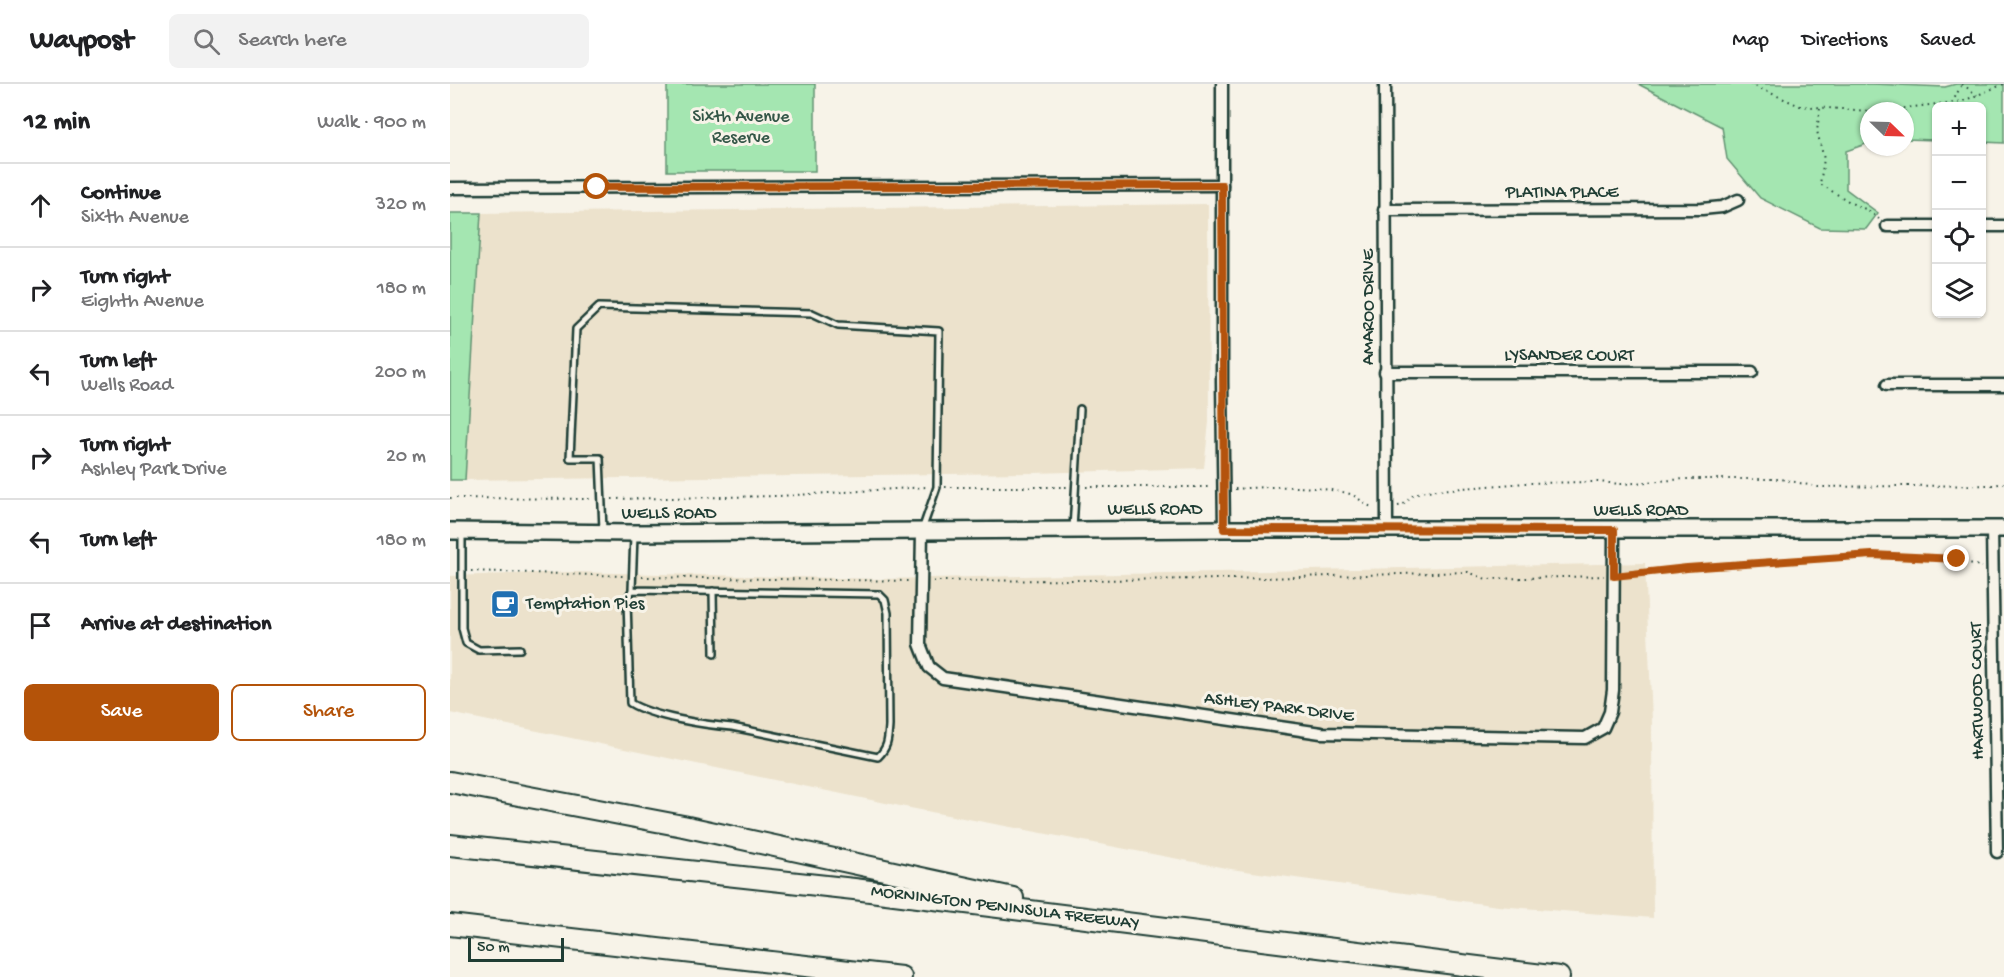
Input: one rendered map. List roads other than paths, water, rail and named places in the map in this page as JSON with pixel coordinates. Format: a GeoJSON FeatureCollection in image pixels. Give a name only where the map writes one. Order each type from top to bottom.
{"type":"FeatureCollection","features":[{"type":"Feature","properties":{"kind":"highway"},"geometry":{"type":"LineString","coordinates":[[450,782],[683,826],[1142,926]]}},
{"type":"Feature","properties":{"kind":"highway","name":"MORNINGTON PENINSULA FREEWAY"},"geometry":{"type":"LineString","coordinates":[[450,845],[854,889],[1559,977]]}},
{"type":"Feature","properties":{"kind":"highway"},"geometry":{"type":"LineString","coordinates":[[450,925],[901,977]]}},
{"type":"Feature","properties":{"kind":"main road","name":"WELLS ROAD"},"geometry":{"type":"LineString","coordinates":[[456,532],[1998,529]]}},
{"type":"Feature","properties":{"kind":"street"},"geometry":{"type":"LineString","coordinates":[[1222,84],[1224,529]]}},
{"type":"Feature","properties":{"kind":"street","name":"AMAROO DRIVE"},"geometry":{"type":"LineString","coordinates":[[1385,84],[1387,529]]}},
{"type":"Feature","properties":{"kind":"street"},"geometry":{"type":"LineString","coordinates":[[450,188],[1222,185]]}},
{"type":"Feature","properties":{"kind":"street","name":"PLATINA PLACE"},"geometry":{"type":"LineString","coordinates":[[1384,210],[1702,209],[1722,207],[1738,201]]}},
{"type":"Feature","properties":{"kind":"street"},"geometry":{"type":"LineString","coordinates":[[1887,226],[1932,226]]}},
{"type":"Feature","properties":{"kind":"street"},"geometry":{"type":"LineString","coordinates":[[1986,226],[2004,226]]}},
{"type":"Feature","properties":{"kind":"street","name":"LYSANDER COURT"},"geometry":{"type":"LineString","coordinates":[[1386,372],[1752,372]]}},
{"type":"Feature","properties":{"kind":"street"},"geometry":{"type":"LineString","coordinates":[[1887,385],[2004,385]]}},
{"type":"Feature","properties":{"kind":"street","name":"HARTWOOD COURT"},"geometry":{"type":"LineString","coordinates":[[1997,852],[1998,529]]}},
{"type":"Feature","properties":{"kind":"street","name":"ASHLEY PARK DRIVE"},"geometry":{"type":"LineString","coordinates":[[922,531],[920,644],[928,667],[944,678],[1322,733],[1585,738],[1603,728],[1611,712],[1614,690],[1614,530]]}},
{"type":"Feature","properties":{"kind":"lane"},"geometry":{"type":"LineString","coordinates":[[603,533],[600,458],[570,458],[576,329],[599,307],[812,313],[838,325],[939,331],[937,487],[922,531]]}},
{"type":"Feature","properties":{"kind":"lane"},"geometry":{"type":"LineString","coordinates":[[1073,530],[1080,409]]}},
{"type":"Feature","properties":{"kind":"lane"},"geometry":{"type":"LineString","coordinates":[[456,532],[462,571],[462,628],[466,643],[479,650],[520,649]]}},
{"type":"Feature","properties":{"kind":"lane"},"geometry":{"type":"LineString","coordinates":[[632,590],[879,594],[885,600],[888,613],[889,726],[888,743],[885,750],[878,757],[732,727],[707,726],[641,709],[630,703],[627,600],[632,590],[634,533]]}},
{"type":"Feature","properties":{"kind":"lane"},"geometry":{"type":"LineString","coordinates":[[713,591],[714,654]]}},
{"type":"Feature","properties":{"kind":"place","name":"Temptation Pies"},"geometry":{"type":"Point","coordinates":[505,604]}},
{"type":"Feature","properties":{"kind":"park label","name":"Sixth Avenue Reserve"},"geometry":{"type":"Point","coordinates":[741,127]}}]}
